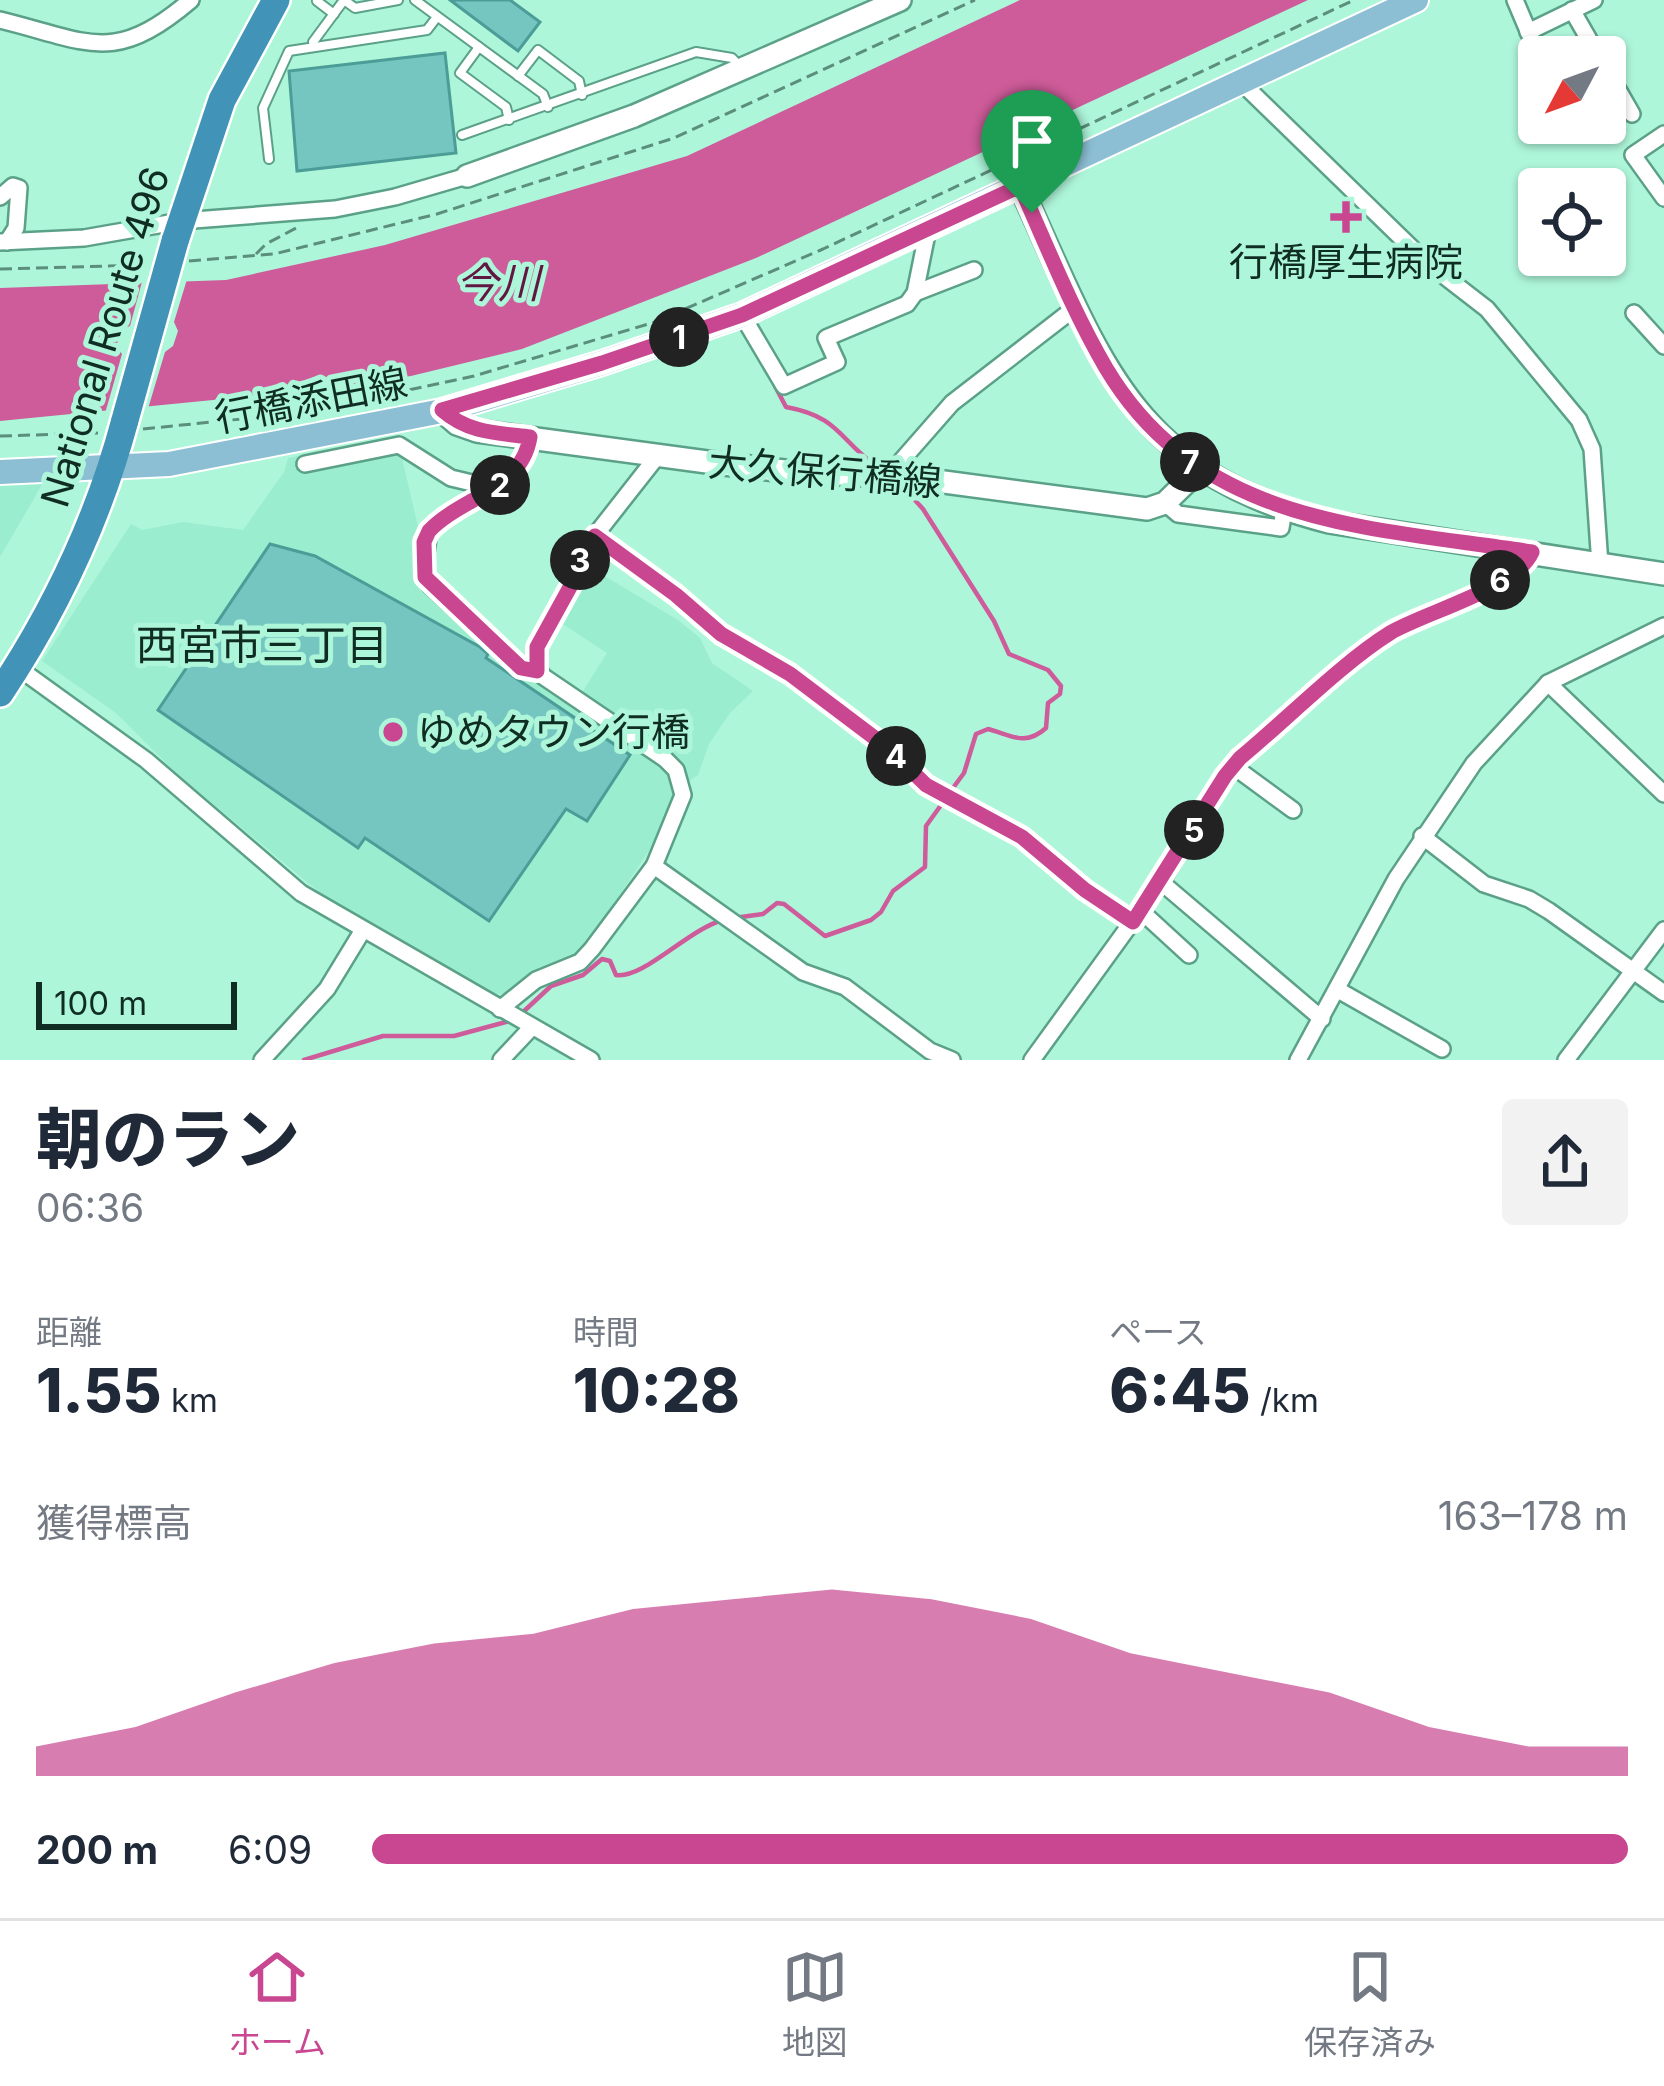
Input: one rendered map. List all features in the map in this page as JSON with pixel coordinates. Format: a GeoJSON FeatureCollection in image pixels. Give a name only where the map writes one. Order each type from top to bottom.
{"type":"FeatureCollection","features":[{"type":"Feature","properties":{"kind":"highway","name":"National Route 496"},"geometry":{"type":"LineString","coordinates":[[0,693],[58,596],[112,467],[222,100],[276,0]]}},
{"type":"Feature","properties":{"kind":"main road"},"geometry":{"type":"LineString","coordinates":[[467,176],[634,116],[900,0]]}},
{"type":"Feature","properties":{"kind":"main road","name":"行橋添田線"},"geometry":{"type":"LineString","coordinates":[[0,472],[169,464],[442,410],[602,363],[742,315],[1416,0]]}},
{"type":"Feature","properties":{"kind":"main road"},"geometry":{"type":"LineString","coordinates":[[1020,186],[1076,308],[1124,394],[1168,445],[1200,469],[1284,510],[1329,522],[1664,574]]}},
{"type":"Feature","properties":{"kind":"main road","name":"大久保行橋線"},"geometry":{"type":"LineString","coordinates":[[442,410],[457,424],[477,431],[802,472],[899,476],[1147,509],[1165,503]]}},
{"type":"Feature","properties":{"kind":"main road"},"geometry":{"type":"LineString","coordinates":[[1165,503],[1200,469]]}},
{"type":"Feature","properties":{"kind":"street"},"geometry":{"type":"LineString","coordinates":[[0,20],[111,45],[149,32],[191,0]]}},
{"type":"Feature","properties":{"kind":"street"},"geometry":{"type":"LineString","coordinates":[[1515,0],[1531,39],[1594,0]]}},
{"type":"Feature","properties":{"kind":"street"},"geometry":{"type":"LineString","coordinates":[[1572,10],[1587,36]]}},
{"type":"Feature","properties":{"kind":"street"},"geometry":{"type":"LineString","coordinates":[[1242,82],[1425,261],[1497,318],[1579,420],[1592,449],[1600,565]]}},
{"type":"Feature","properties":{"kind":"street"},"geometry":{"type":"LineString","coordinates":[[1626,104],[1632,114]]}},
{"type":"Feature","properties":{"kind":"street"},"geometry":{"type":"LineString","coordinates":[[1664,134],[1633,155],[1664,198]]}},
{"type":"Feature","properties":{"kind":"street"},"geometry":{"type":"LineString","coordinates":[[3,242],[84,238],[175,247],[467,176]]}},
{"type":"Feature","properties":{"kind":"street"},"geometry":{"type":"LineString","coordinates":[[0,197],[13,186],[19,188],[16,228],[3,242]]}},
{"type":"Feature","properties":{"kind":"street"},"geometry":{"type":"LineString","coordinates":[[742,315],[784,386],[837,362],[826,338],[907,304],[915,293],[928,229]]}},
{"type":"Feature","properties":{"kind":"street"},"geometry":{"type":"LineString","coordinates":[[915,293],[974,270]]}},
{"type":"Feature","properties":{"kind":"street"},"geometry":{"type":"LineString","coordinates":[[899,476],[895,468],[952,403],[1076,308]]}},
{"type":"Feature","properties":{"kind":"street"},"geometry":{"type":"LineString","coordinates":[[1634,313],[1664,346]]}},
{"type":"Feature","properties":{"kind":"street"},"geometry":{"type":"LineString","coordinates":[[500,1009],[536,980],[580,962],[654,866],[683,795],[676,770],[537,671],[521,668],[425,577],[424,542],[429,531],[494,488],[527,457],[530,437]]}},
{"type":"Feature","properties":{"kind":"street"},"geometry":{"type":"LineString","coordinates":[[305,464],[400,445],[451,478],[494,488]]}},
{"type":"Feature","properties":{"kind":"street"},"geometry":{"type":"LineString","coordinates":[[537,671],[537,647],[580,569],[586,547],[658,454]]}},
{"type":"Feature","properties":{"kind":"street"},"geometry":{"type":"LineString","coordinates":[[1165,503],[1178,514],[1281,528],[1284,510]]}},
{"type":"Feature","properties":{"kind":"street"},"geometry":{"type":"LineString","coordinates":[[595,536],[721,634],[790,674],[888,748],[926,785],[1022,837],[1085,890],[1137,917],[1189,955]]}},
{"type":"Feature","properties":{"kind":"street"},"geometry":{"type":"LineString","coordinates":[[1032,1060],[1161,882],[1233,766],[1391,633],[1525,568],[1532,552]]}},
{"type":"Feature","properties":{"kind":"street"},"geometry":{"type":"LineString","coordinates":[[1298,1060],[1422,836],[1474,763],[1548,682],[1664,626]]}},
{"type":"Feature","properties":{"kind":"street"},"geometry":{"type":"LineString","coordinates":[[17,667],[146,760],[301,893],[590,1060]]}},
{"type":"Feature","properties":{"kind":"street"},"geometry":{"type":"LineString","coordinates":[[1548,682],[1664,794]]}},
{"type":"Feature","properties":{"kind":"street"},"geometry":{"type":"LineString","coordinates":[[1233,766],[1293,810]]}},
{"type":"Feature","properties":{"kind":"street"},"geometry":{"type":"LineString","coordinates":[[1422,836],[1484,884],[1529,899],[1664,992]]}},
{"type":"Feature","properties":{"kind":"street"},"geometry":{"type":"LineString","coordinates":[[654,866],[803,972],[845,986],[930,1052],[952,1060]]}},
{"type":"Feature","properties":{"kind":"street"},"geometry":{"type":"LineString","coordinates":[[1161,882],[1322,1019]]}},
{"type":"Feature","properties":{"kind":"street"},"geometry":{"type":"LineString","coordinates":[[1566,1060],[1664,930]]}},
{"type":"Feature","properties":{"kind":"street"},"geometry":{"type":"LineString","coordinates":[[262,1060],[327,989],[363,931]]}},
{"type":"Feature","properties":{"kind":"street"},"geometry":{"type":"LineString","coordinates":[[1338,990],[1442,1049]]}},
{"type":"Feature","properties":{"kind":"street"},"geometry":{"type":"LineString","coordinates":[[501,1060],[532,1027]]}},
{"type":"Feature","properties":{"kind":"lane"},"geometry":{"type":"LineString","coordinates":[[314,47],[344,0],[355,8],[398,0]]}},
{"type":"Feature","properties":{"kind":"lane"},"geometry":{"type":"LineString","coordinates":[[415,0],[543,94],[548,107]]}},
{"type":"Feature","properties":{"kind":"lane"},"geometry":{"type":"LineString","coordinates":[[317,1],[334,14]]}},
{"type":"Feature","properties":{"kind":"lane"},"geometry":{"type":"LineString","coordinates":[[269,159],[263,108],[289,51],[427,30],[437,16]]}},
{"type":"Feature","properties":{"kind":"lane"},"geometry":{"type":"LineString","coordinates":[[479,47],[460,73],[506,107],[508,120]]}},
{"type":"Feature","properties":{"kind":"lane"},"geometry":{"type":"LineString","coordinates":[[518,76],[538,50],[578,81],[582,95]]}},
{"type":"Feature","properties":{"kind":"lane"},"geometry":{"type":"LineString","coordinates":[[462,135],[696,52],[732,58],[742,70]]}},
{"type":"Feature","properties":{"kind":"path"},"geometry":{"type":"LineString","coordinates":[[0,269],[175,247],[255,256],[437,214],[674,138],[974,0]]}},
{"type":"Feature","properties":{"kind":"path"},"geometry":{"type":"LineString","coordinates":[[0,436],[300,412],[475,376],[655,322],[824,249],[1354,0]]}},
{"type":"Feature","properties":{"kind":"path"},"geometry":{"type":"LineString","coordinates":[[255,256],[266,244],[321,215],[322,210]]}},
{"type":"Feature","properties":{"kind":"shaded area"},"geometry":{"type":"Polygon","coordinates":[[[397,436],[418,527],[420,584],[512,669],[581,694],[607,653],[561,623],[593,569],[678,620],[700,638],[712,663],[753,691],[730,713],[709,744],[698,775],[673,791],[672,807],[647,854],[587,943],[574,956],[538,968],[503,994],[320,893],[176,773],[116,713],[42,661],[131,524],[142,530],[183,522],[243,530],[284,472],[288,458],[397,436]]]}},
{"type":"Feature","properties":{"kind":"shaded area"},"geometry":{"type":"Polygon","coordinates":[[[50,471],[0,557],[0,472],[50,471]]]}},
{"type":"Feature","properties":{"kind":"water","name":"今川"},"geometry":{"type":"Polygon","coordinates":[[[1020,0],[1308,0],[756,258],[522,349],[411,376],[295,392],[0,421],[0,288],[226,280],[385,245],[687,156],[1020,0]]]}},
{"type":"Feature","properties":{"kind":"pier"},"geometry":{"type":"Polygon","coordinates":[[[188,276],[174,322],[178,331],[173,346],[165,352],[147,412],[104,417],[122,354],[116,347],[122,329],[130,326],[143,278],[188,276]]]}},
{"type":"Feature","properties":{"kind":"building"},"geometry":{"type":"Polygon","coordinates":[[[450,0],[510,0],[540,22],[518,51],[450,0]]]}},
{"type":"Feature","properties":{"kind":"building"},"geometry":{"type":"Polygon","coordinates":[[[445,53],[456,153],[297,171],[289,71],[445,53]]]}},
{"type":"Feature","properties":{"kind":"building","name":"ゆめタウン行橋"},"geometry":{"type":"Polygon","coordinates":[[[270,544],[315,556],[480,647],[488,654],[486,658],[630,755],[587,821],[566,809],[489,921],[365,838],[358,848],[158,710],[270,544]]]}},
{"type":"Feature","properties":{"kind":"waterway"},"geometry":{"type":"LineString","coordinates":[[775,386],[786,407],[829,424],[879,468]]}},
{"type":"Feature","properties":{"kind":"waterway"},"geometry":{"type":"LineString","coordinates":[[903,487],[923,509],[994,621],[1009,654],[1048,670],[1061,686],[1060,694],[1048,703],[1046,728],[1038,734],[1018,738],[988,729],[976,734],[964,773],[950,792]]}},
{"type":"Feature","properties":{"kind":"waterway"},"geometry":{"type":"LineString","coordinates":[[734,918],[763,914],[777,903],[784,904],[825,936],[871,920],[893,891],[925,867],[926,826],[944,801]]}},
{"type":"Feature","properties":{"kind":"waterway"},"geometry":{"type":"LineString","coordinates":[[522,1013],[551,986],[583,975],[602,959],[610,961],[616,975],[627,974],[723,920]]}},
{"type":"Feature","properties":{"kind":"waterway"},"geometry":{"type":"LineString","coordinates":[[304,1060],[383,1036],[454,1036],[513,1020]]}},
{"type":"Feature","properties":{"kind":"place","name":"行橋厚生病院"},"geometry":{"type":"Point","coordinates":[1346,217]}},
{"type":"Feature","properties":{"kind":"place","name":"ゆめタウン行橋"},"geometry":{"type":"Point","coordinates":[393,732]}},
{"type":"Feature","properties":{"kind":"district","name":"西宮市三丁目"},"geometry":{"type":"Point","coordinates":[262,645]}},
{"type":"Feature","properties":{"kind":"route"},"geometry":{"type":"LineString","coordinates":[[1020,186],[1032,213],[1106,367],[1139,414],[1168,445],[1200,469],[1284,510],[1329,522],[1532,552],[1525,568],[1391,633],[1240,758],[1133,922],[1085,890],[1022,837],[926,785],[863,728],[790,674],[721,634],[595,536],[537,647],[537,671],[521,668],[425,577],[424,542],[429,531],[500,484],[527,457],[530,437],[477,431],[457,424],[442,410],[742,315],[1020,186]]}}]}
